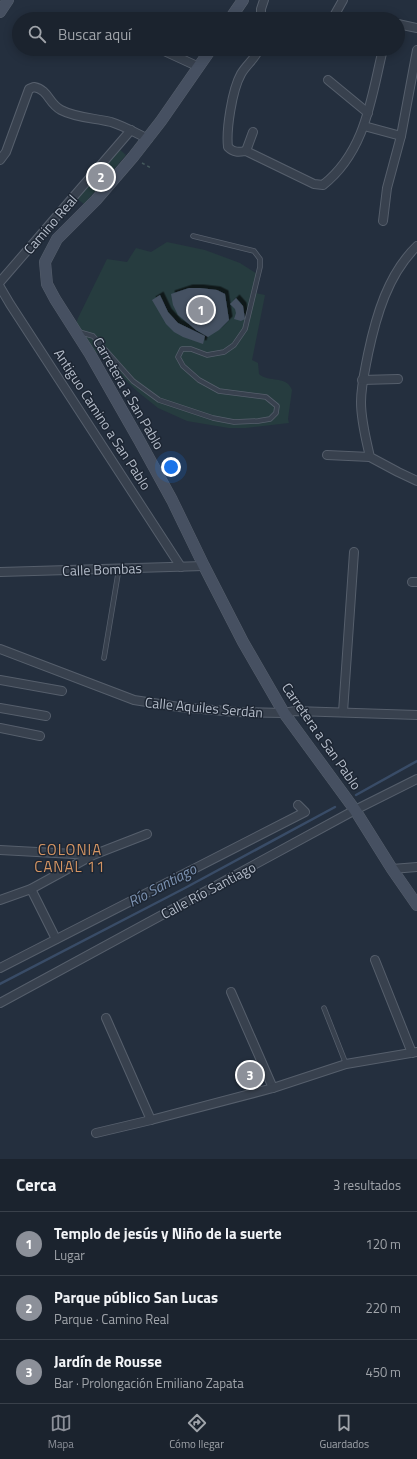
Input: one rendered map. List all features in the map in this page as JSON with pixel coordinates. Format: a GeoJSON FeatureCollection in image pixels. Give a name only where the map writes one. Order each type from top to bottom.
{"type":"FeatureCollection","features":[{"type":"Feature","properties":{"kind":"main road"},"geometry":{"type":"LineString","coordinates":[[0,12],[8,0]]}},
{"type":"Feature","properties":{"kind":"main road"},"geometry":{"type":"LineString","coordinates":[[235,12],[243,0]]}},
{"type":"Feature","properties":{"kind":"main road","name":"Carretera a San Pablo"},"geometry":{"type":"LineString","coordinates":[[206,56],[148,139],[96,200],[57,239],[45,262],[47,284],[140,440],[172,500],[243,642],[284,714],[355,810]]}},
{"type":"Feature","properties":{"kind":"main road"},"geometry":{"type":"LineString","coordinates":[[355,810],[392,870],[417,905]]}},
{"type":"Feature","properties":{"kind":"street"},"geometry":{"type":"LineString","coordinates":[[261,12],[264,0]]}},
{"type":"Feature","properties":{"kind":"street"},"geometry":{"type":"LineString","coordinates":[[336,12],[343,0]]}},
{"type":"Feature","properties":{"kind":"street"},"geometry":{"type":"LineString","coordinates":[[405,25],[417,28]]}},
{"type":"Feature","properties":{"kind":"street"},"geometry":{"type":"LineString","coordinates":[[383,221],[387,188],[401,136],[417,50]]}},
{"type":"Feature","properties":{"kind":"street"},"geometry":{"type":"LineString","coordinates":[[175,56],[199,67]]}},
{"type":"Feature","properties":{"kind":"street"},"geometry":{"type":"LineString","coordinates":[[255,56],[244,70],[235,88],[227,130],[228,147],[232,151],[246,151],[314,184],[323,185],[338,170],[357,144],[368,114],[381,56]]}},
{"type":"Feature","properties":{"kind":"street"},"geometry":{"type":"LineString","coordinates":[[328,80],[368,114]]}},
{"type":"Feature","properties":{"kind":"street"},"geometry":{"type":"LineString","coordinates":[[0,160],[6,152],[29,89],[34,87],[40,88],[45,92],[52,104],[61,110],[87,119],[111,122],[148,139]]}},
{"type":"Feature","properties":{"kind":"street"},"geometry":{"type":"LineString","coordinates":[[364,126],[401,136]]}},
{"type":"Feature","properties":{"kind":"street","name":"Camino Real"},"geometry":{"type":"LineString","coordinates":[[0,282],[131,130]]}},
{"type":"Feature","properties":{"kind":"street"},"geometry":{"type":"LineString","coordinates":[[246,151],[253,132]]}},
{"type":"Feature","properties":{"kind":"street"},"geometry":{"type":"LineString","coordinates":[[370,457],[362,421],[361,403],[362,380],[374,326],[389,286],[399,267],[417,246]]}},
{"type":"Feature","properties":{"kind":"street","name":"Antiguo Camino a San Pablo"},"geometry":{"type":"LineString","coordinates":[[0,287],[181,567]]}},
{"type":"Feature","properties":{"kind":"street"},"geometry":{"type":"LineString","coordinates":[[362,380],[398,379]]}},
{"type":"Feature","properties":{"kind":"street"},"geometry":{"type":"LineString","coordinates":[[327,455],[370,457],[417,481]]}},
{"type":"Feature","properties":{"kind":"street"},"geometry":{"type":"LineString","coordinates":[[343,712],[354,552]]}},
{"type":"Feature","properties":{"kind":"street","name":"Calle Bombas"},"geometry":{"type":"LineString","coordinates":[[0,572],[204,566]]}},
{"type":"Feature","properties":{"kind":"street","name":"Calle Aquiles Serdán"},"geometry":{"type":"LineString","coordinates":[[0,649],[134,700],[179,707],[236,712],[284,714],[295,711],[417,715]]}},
{"type":"Feature","properties":{"kind":"street"},"geometry":{"type":"LineString","coordinates":[[0,680],[62,691]]}},
{"type":"Feature","properties":{"kind":"street"},"geometry":{"type":"LineString","coordinates":[[0,708],[46,716]]}},
{"type":"Feature","properties":{"kind":"street"},"geometry":{"type":"LineString","coordinates":[[0,728],[40,736]]}},
{"type":"Feature","properties":{"kind":"street","name":"Calle Río Santiago"},"geometry":{"type":"LineString","coordinates":[[0,1003],[355,810],[417,779]]}},
{"type":"Feature","properties":{"kind":"street"},"geometry":{"type":"LineString","coordinates":[[0,968],[305,812],[298,805]]}},
{"type":"Feature","properties":{"kind":"street"},"geometry":{"type":"LineString","coordinates":[[0,900],[31,888],[93,855],[147,834]]}},
{"type":"Feature","properties":{"kind":"street"},"geometry":{"type":"LineString","coordinates":[[0,850],[93,855]]}},
{"type":"Feature","properties":{"kind":"street"},"geometry":{"type":"LineString","coordinates":[[392,870],[417,867]]}},
{"type":"Feature","properties":{"kind":"street"},"geometry":{"type":"LineString","coordinates":[[31,888],[56,939]]}},
{"type":"Feature","properties":{"kind":"street"},"geometry":{"type":"LineString","coordinates":[[96,1133],[273,1088],[346,1064],[414,1053],[375,960]]}},
{"type":"Feature","properties":{"kind":"street"},"geometry":{"type":"LineString","coordinates":[[231,992],[273,1088]]}},
{"type":"Feature","properties":{"kind":"street"},"geometry":{"type":"LineString","coordinates":[[106,1018],[151,1120]]}},
{"type":"Feature","properties":{"kind":"lane"},"geometry":{"type":"LineString","coordinates":[[75,331],[93,336],[133,381],[159,400],[212,418],[234,422],[270,419],[276,413],[277,406],[266,397],[219,390],[199,380],[183,366],[178,357],[182,349],[191,349],[207,355],[224,352],[234,345],[245,329],[260,267],[260,259],[254,252],[193,236]]}},
{"type":"Feature","properties":{"kind":"lane"},"geometry":{"type":"LineString","coordinates":[[104,658],[119,568]]}},
{"type":"Feature","properties":{"kind":"lane"},"geometry":{"type":"LineString","coordinates":[[324,1008],[346,1064]]}},
{"type":"Feature","properties":{"kind":"green space"},"geometry":{"type":"Polygon","coordinates":[[[119,149],[126,155],[84,204],[76,198],[119,149]]]}},
{"type":"Feature","properties":{"kind":"green space"},"geometry":{"type":"Polygon","coordinates":[[[167,242],[205,250],[240,263],[257,274],[255,293],[265,295],[252,360],[258,363],[259,374],[263,377],[286,382],[290,385],[292,390],[288,419],[289,423],[246,428],[229,428],[187,421],[158,408],[138,392],[94,350],[76,324],[107,259],[127,262],[136,248],[151,252],[167,242]]]}},
{"type":"Feature","properties":{"kind":"building"},"geometry":{"type":"Polygon","coordinates":[[[189,288],[217,290],[225,294],[229,320],[219,330],[208,337],[196,330],[178,315],[173,305],[171,294],[189,288]]]}},
{"type":"Feature","properties":{"kind":"building"},"geometry":{"type":"Polygon","coordinates":[[[160,295],[168,312],[178,323],[205,336],[203,344],[183,337],[174,332],[166,324],[152,300],[160,295]]]}},
{"type":"Feature","properties":{"kind":"building"},"geometry":{"type":"Polygon","coordinates":[[[236,298],[243,306],[245,319],[241,321],[234,319],[236,313],[235,309],[230,304],[236,298]]]}},
{"type":"Feature","properties":{"kind":"waterway","name":"Río Santiago"},"geometry":{"type":"LineString","coordinates":[[356,795],[417,761]]}},
{"type":"Feature","properties":{"kind":"waterway","name":"Río Santiago"},"geometry":{"type":"LineString","coordinates":[[0,984],[185,888],[335,807]]}},
{"type":"Feature","properties":{"kind":"place","name":"Parque público San Lucas"},"geometry":{"type":"Point","coordinates":[101,177]}},
{"type":"Feature","properties":{"kind":"place","name":"Templo de jesús y Niño de la suerte"},"geometry":{"type":"Point","coordinates":[201,310]}},
{"type":"Feature","properties":{"kind":"place","name":"Jardín de Rousse"},"geometry":{"type":"Point","coordinates":[250,1075]}},
{"type":"Feature","properties":{"kind":"district","name":"COLONIA CANAL 11"},"geometry":{"type":"Point","coordinates":[70,858]}}]}
